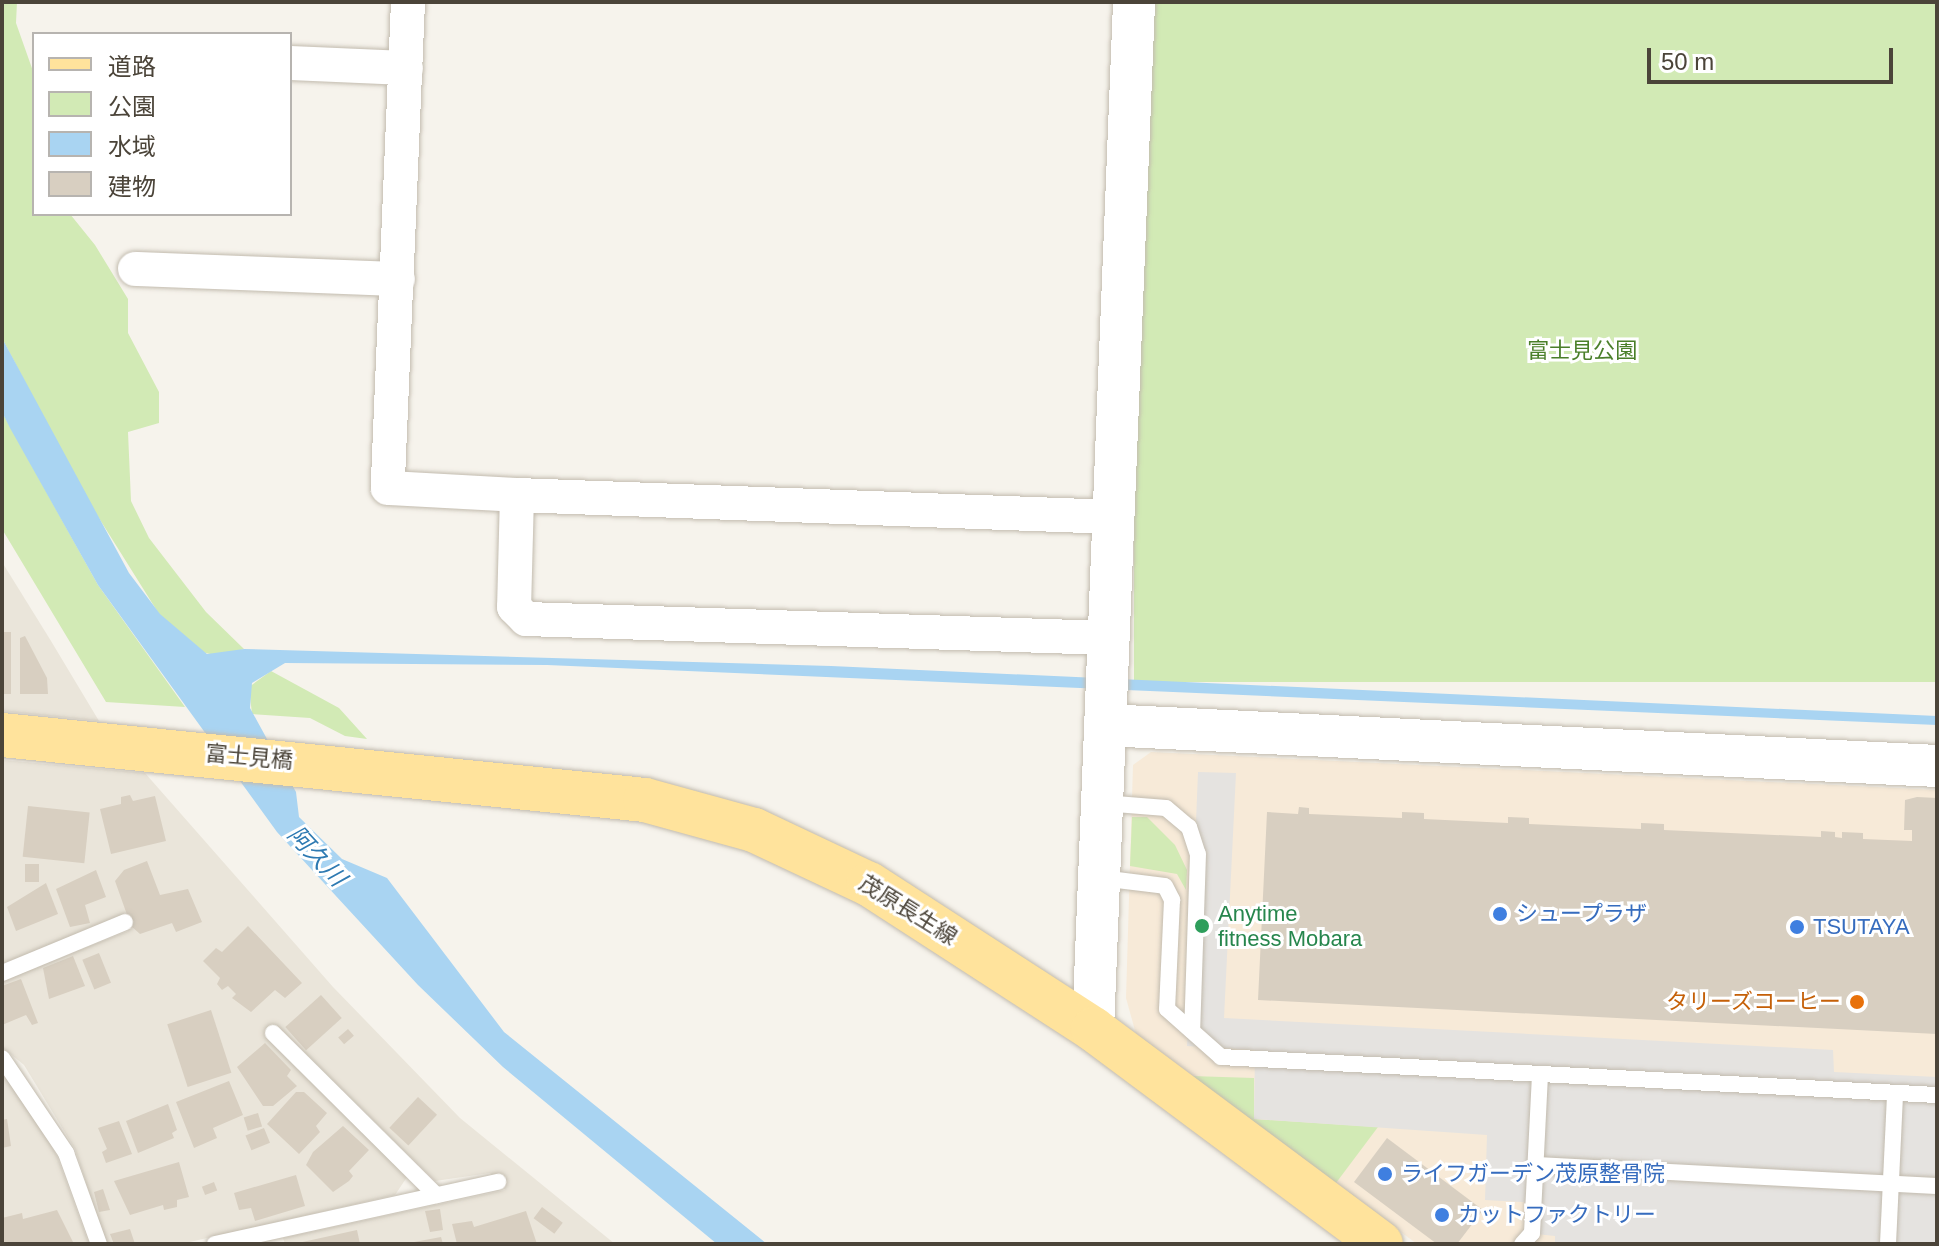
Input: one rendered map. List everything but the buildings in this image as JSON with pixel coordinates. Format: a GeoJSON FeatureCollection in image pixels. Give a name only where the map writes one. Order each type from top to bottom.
{"type":"FeatureCollection","features":[{"type":"Feature","properties":{"kind":"main road","name":"富士見橋"},"geometry":{"type":"LineString","coordinates":[[2,735],[354,767]]}},
{"type":"Feature","properties":{"kind":"main road","name":"茂原長生線"},"geometry":{"type":"LineString","coordinates":[[354,767],[645,800],[754,830],[869,884],[1093,1029],[1381,1244]]}},
{"type":"Feature","properties":{"kind":"street"},"geometry":{"type":"LineString","coordinates":[[408,2],[388,488],[1114,517]]}},
{"type":"Feature","properties":{"kind":"street"},"geometry":{"type":"LineString","coordinates":[[1093,1029],[1134,2]]}},
{"type":"Feature","properties":{"kind":"street"},"geometry":{"type":"LineString","coordinates":[[292,63],[406,68]]}},
{"type":"Feature","properties":{"kind":"street"},"geometry":{"type":"LineString","coordinates":[[135,269],[398,279]]}},
{"type":"Feature","properties":{"kind":"street"},"geometry":{"type":"LineString","coordinates":[[517,495],[514,607],[526,619],[1109,638]]}},
{"type":"Feature","properties":{"kind":"street"},"geometry":{"type":"LineString","coordinates":[[1105,725],[1937,766]]}},
{"type":"Feature","properties":{"kind":"lane"},"geometry":{"type":"LineString","coordinates":[[1102,803],[1166,808],[1189,827],[1198,854],[1192,1031]]}},
{"type":"Feature","properties":{"kind":"lane"},"geometry":{"type":"LineString","coordinates":[[1099,878],[1165,886],[1172,900],[1167,1009],[1221,1057],[1937,1095]]}},
{"type":"Feature","properties":{"kind":"lane"},"geometry":{"type":"LineString","coordinates":[[2,973],[125,922]]}},
{"type":"Feature","properties":{"kind":"lane"},"geometry":{"type":"LineString","coordinates":[[273,1033],[436,1195]]}},
{"type":"Feature","properties":{"kind":"lane"},"geometry":{"type":"LineString","coordinates":[[3,1059],[66,1153],[99,1244]]}},
{"type":"Feature","properties":{"kind":"lane"},"geometry":{"type":"LineString","coordinates":[[1522,1244],[1532,1233],[1540,1074]]}},
{"type":"Feature","properties":{"kind":"lane"},"geometry":{"type":"LineString","coordinates":[[1888,1244],[1895,1093]]}},
{"type":"Feature","properties":{"kind":"lane"},"geometry":{"type":"LineString","coordinates":[[1535,1165],[1937,1186]]}},
{"type":"Feature","properties":{"kind":"lane"},"geometry":{"type":"LineString","coordinates":[[215,1244],[276,1237],[498,1182]]}},
{"type":"Feature","properties":{"kind":"shaded area"},"geometry":{"type":"Polygon","coordinates":[[[2,562],[51,641],[99,721],[2,711],[2,562]]]}},
{"type":"Feature","properties":{"kind":"shaded area"},"geometry":{"type":"Polygon","coordinates":[[[1151,752],[1937,790],[1937,1244],[1417,1244],[1136,1034],[1126,998],[1133,765],[1151,752]]]}},
{"type":"Feature","properties":{"kind":"shaded area"},"geometry":{"type":"Polygon","coordinates":[[[2,760],[145,773],[333,987],[460,1118],[615,1244],[285,1244],[283,1238],[505,1190],[490,1173],[435,1181],[279,1027],[267,1039],[407,1177],[395,1195],[181,1244],[106,1244],[75,1149],[24,1065],[2,1047],[2,981],[128,931],[122,917],[2,964],[2,760]]]}},
{"type":"Feature","properties":{"kind":"shaded area"},"geometry":{"type":"Polygon","coordinates":[[[1198,772],[1236,773],[1224,1018],[1833,1050],[1834,1072],[1937,1077],[1937,1244],[1555,1244],[1555,1236],[1536,1234],[1537,1203],[1485,1200],[1487,1135],[1254,1119],[1255,1050],[1187,1046],[1198,772]]]}},
{"type":"Feature","properties":{"kind":"shaded area"},"geometry":{"type":"Polygon","coordinates":[[[2,1073],[33,1112],[57,1156],[89,1244],[2,1244],[2,1073]]]}},
{"type":"Feature","properties":{"kind":"green space"},"geometry":{"type":"Polygon","coordinates":[[[2,2],[17,2],[16,23],[32,68],[32,216],[72,216],[95,245],[128,299],[128,333],[159,392],[159,423],[128,432],[131,501],[149,538],[206,612],[244,649],[219,656],[197,651],[159,614],[82,491],[2,338],[2,2]]]}},
{"type":"Feature","properties":{"kind":"green space","name":"富士見公園"},"geometry":{"type":"Polygon","coordinates":[[[1134,2],[1937,2],[1937,682],[1134,682],[1134,2]]]}},
{"type":"Feature","properties":{"kind":"green space"},"geometry":{"type":"Polygon","coordinates":[[[2,412],[98,585],[185,707],[106,702],[2,529],[2,412]]]}},
{"type":"Feature","properties":{"kind":"green space"},"geometry":{"type":"Polygon","coordinates":[[[271,671],[339,708],[367,739],[345,736],[310,718],[252,714],[249,687],[271,671]]]}},
{"type":"Feature","properties":{"kind":"green space"},"geometry":{"type":"Polygon","coordinates":[[[1132,817],[1147,817],[1175,845],[1187,870],[1186,890],[1177,874],[1130,866],[1132,817]]]}},
{"type":"Feature","properties":{"kind":"green space"},"geometry":{"type":"Polygon","coordinates":[[[1191,1076],[1254,1078],[1254,1119],[1378,1127],[1336,1183],[1191,1076]]]}},
{"type":"Feature","properties":{"kind":"water","name":"阿久川"},"geometry":{"type":"Polygon","coordinates":[[[2,338],[129,573],[160,614],[207,654],[244,649],[831,666],[1937,716],[1937,725],[547,665],[285,663],[252,683],[250,708],[296,792],[299,817],[342,859],[387,878],[504,1032],[767,1244],[717,1244],[503,1067],[418,985],[277,832],[98,585],[10,428],[2,412],[2,338]]]}},
{"type":"Feature","properties":{"kind":"place","name":"シュープラザ"},"geometry":{"type":"Point","coordinates":[1500,914]}},
{"type":"Feature","properties":{"kind":"place","name":"Anytime fitness Mobara"},"geometry":{"type":"Point","coordinates":[1202,926]}},
{"type":"Feature","properties":{"kind":"place","name":"TSUTAYA"},"geometry":{"type":"Point","coordinates":[1797,927]}},
{"type":"Feature","properties":{"kind":"place","name":"タリーズコーヒー"},"geometry":{"type":"Point","coordinates":[1857,1002]}},
{"type":"Feature","properties":{"kind":"place","name":"ライフガーデン茂原整骨院"},"geometry":{"type":"Point","coordinates":[1385,1174]}},
{"type":"Feature","properties":{"kind":"place","name":"カットファクトリー"},"geometry":{"type":"Point","coordinates":[1442,1215]}}]}
